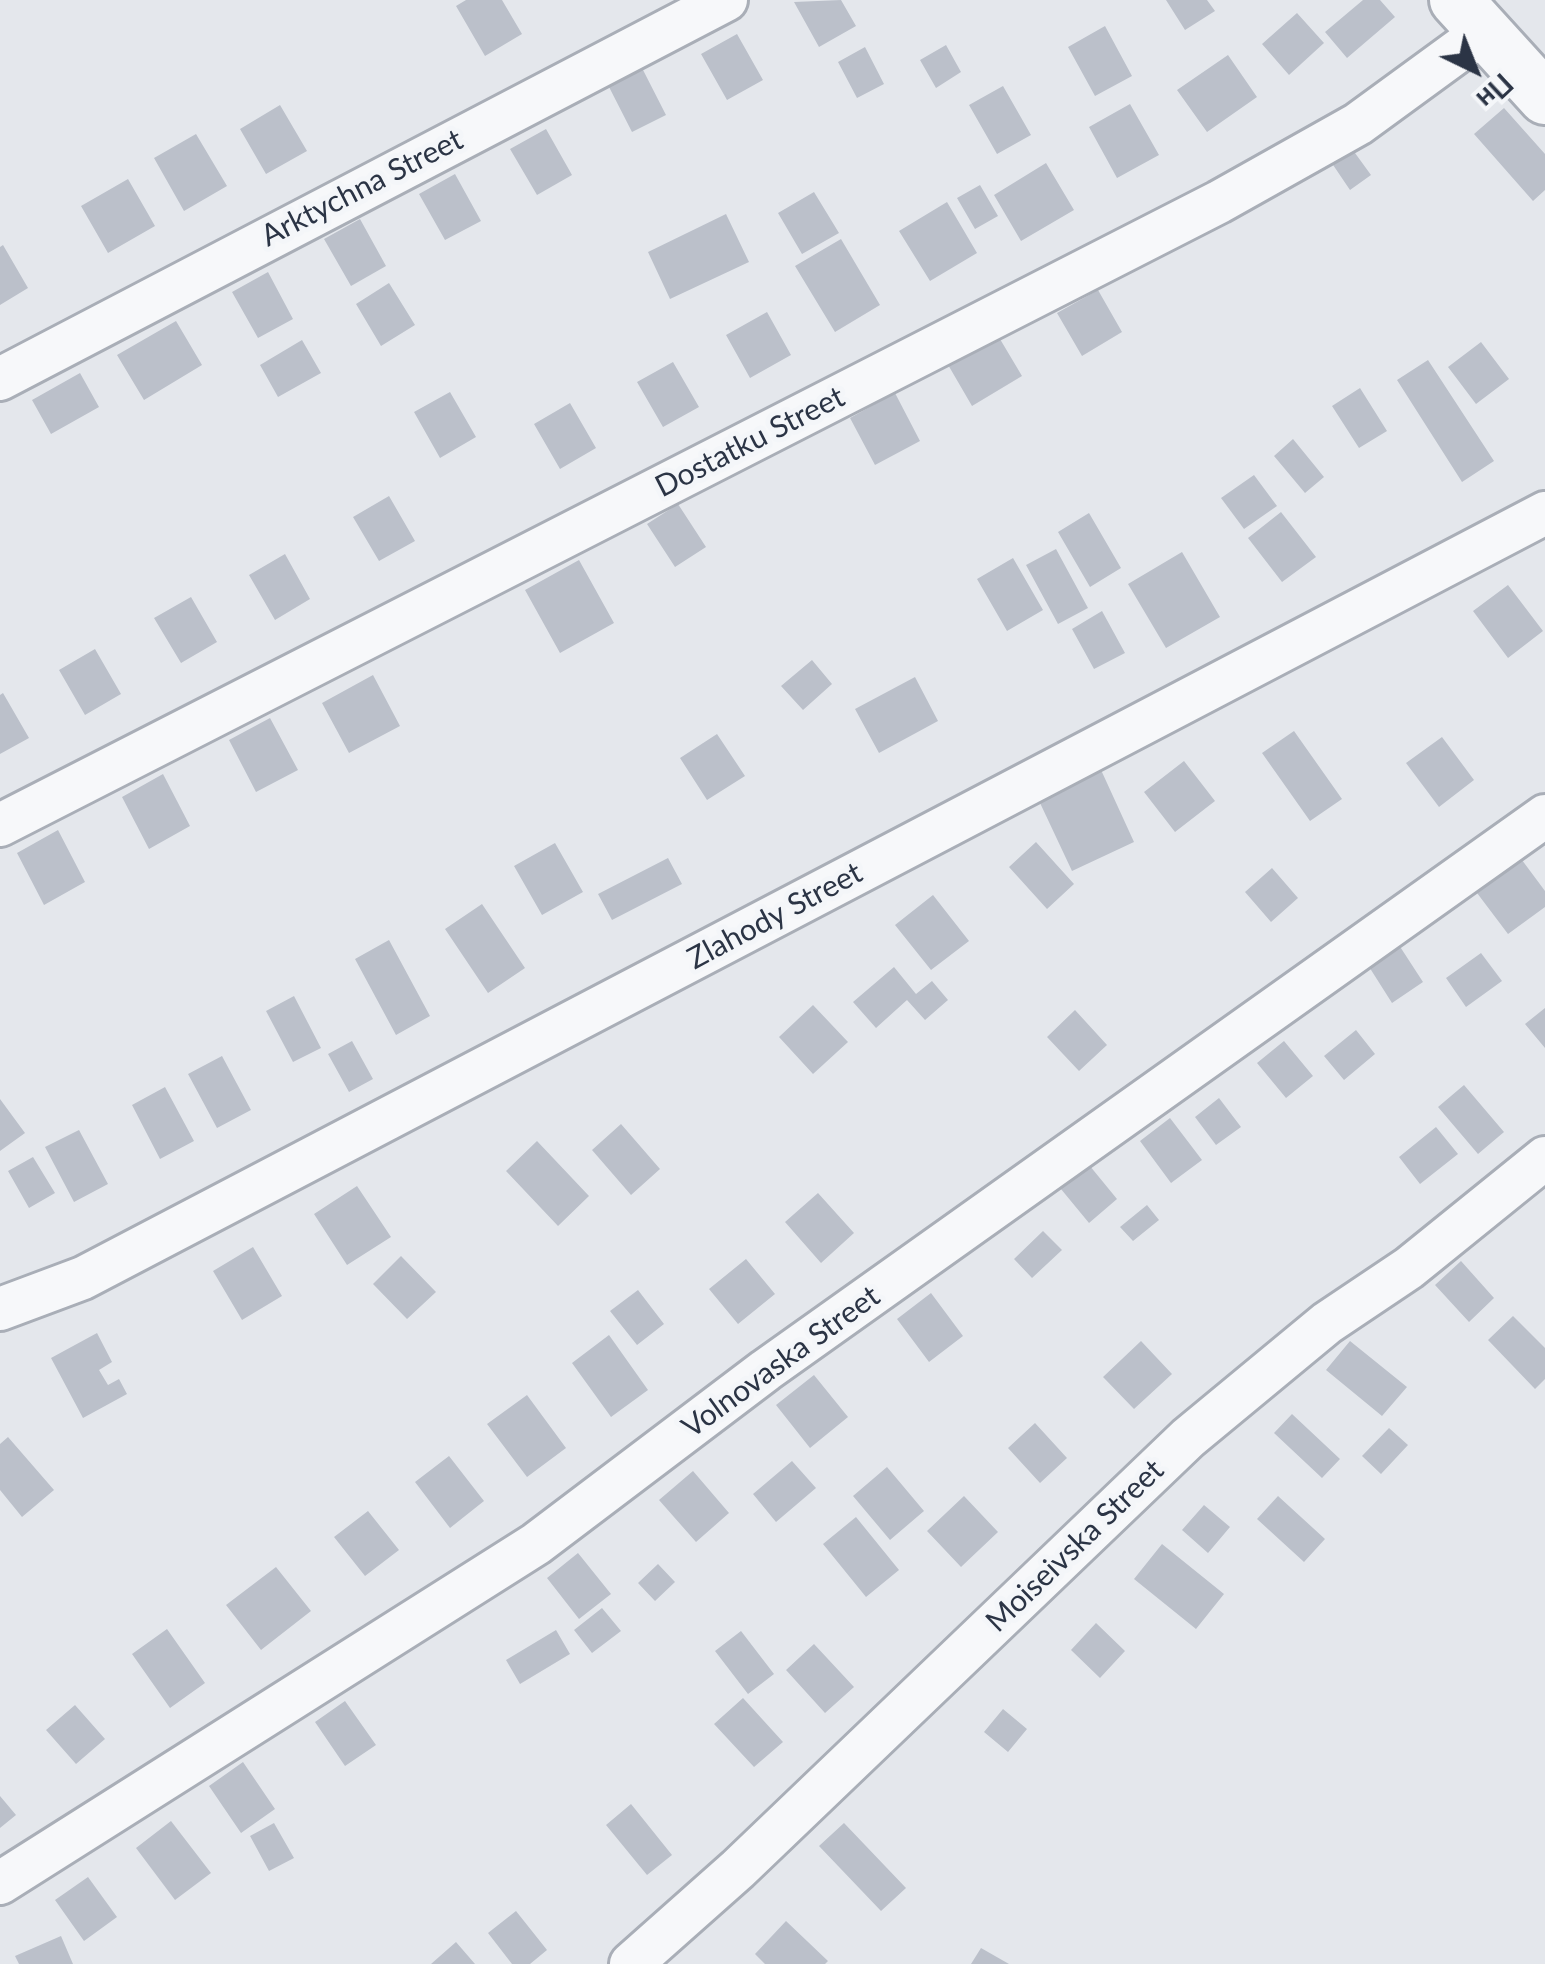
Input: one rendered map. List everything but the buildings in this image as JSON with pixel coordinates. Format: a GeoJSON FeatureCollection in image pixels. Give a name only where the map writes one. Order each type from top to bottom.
{"type":"FeatureCollection","features":[{"type":"Feature","properties":{"kind":"street","name":"Arktychna Street"},"geometry":{"type":"LineString","coordinates":[[0,379],[726,0]]}},
{"type":"Feature","properties":{"kind":"street"},"geometry":{"type":"LineString","coordinates":[[1470,16],[1545,98]]}},
{"type":"Feature","properties":{"kind":"street","name":"Dostatku Street"},"geometry":{"type":"LineString","coordinates":[[0,824],[1218,202],[1358,124],[1470,16]]}},
{"type":"Feature","properties":{"kind":"street","name":"Zlahody Street"},"geometry":{"type":"LineString","coordinates":[[0,1309],[82,1278],[1545,514]]}},
{"type":"Feature","properties":{"kind":"street","name":"Volnovaska Street"},"geometry":{"type":"LineString","coordinates":[[0,1883],[536,1544],[782,1359],[1545,816]]}},
{"type":"Feature","properties":{"kind":"street","name":"Moiseivska Street"},"geometry":{"type":"LineString","coordinates":[[630,1964],[738,1868],[1188,1438],[1327,1323],[1409,1268],[1545,1158]]}}]}
